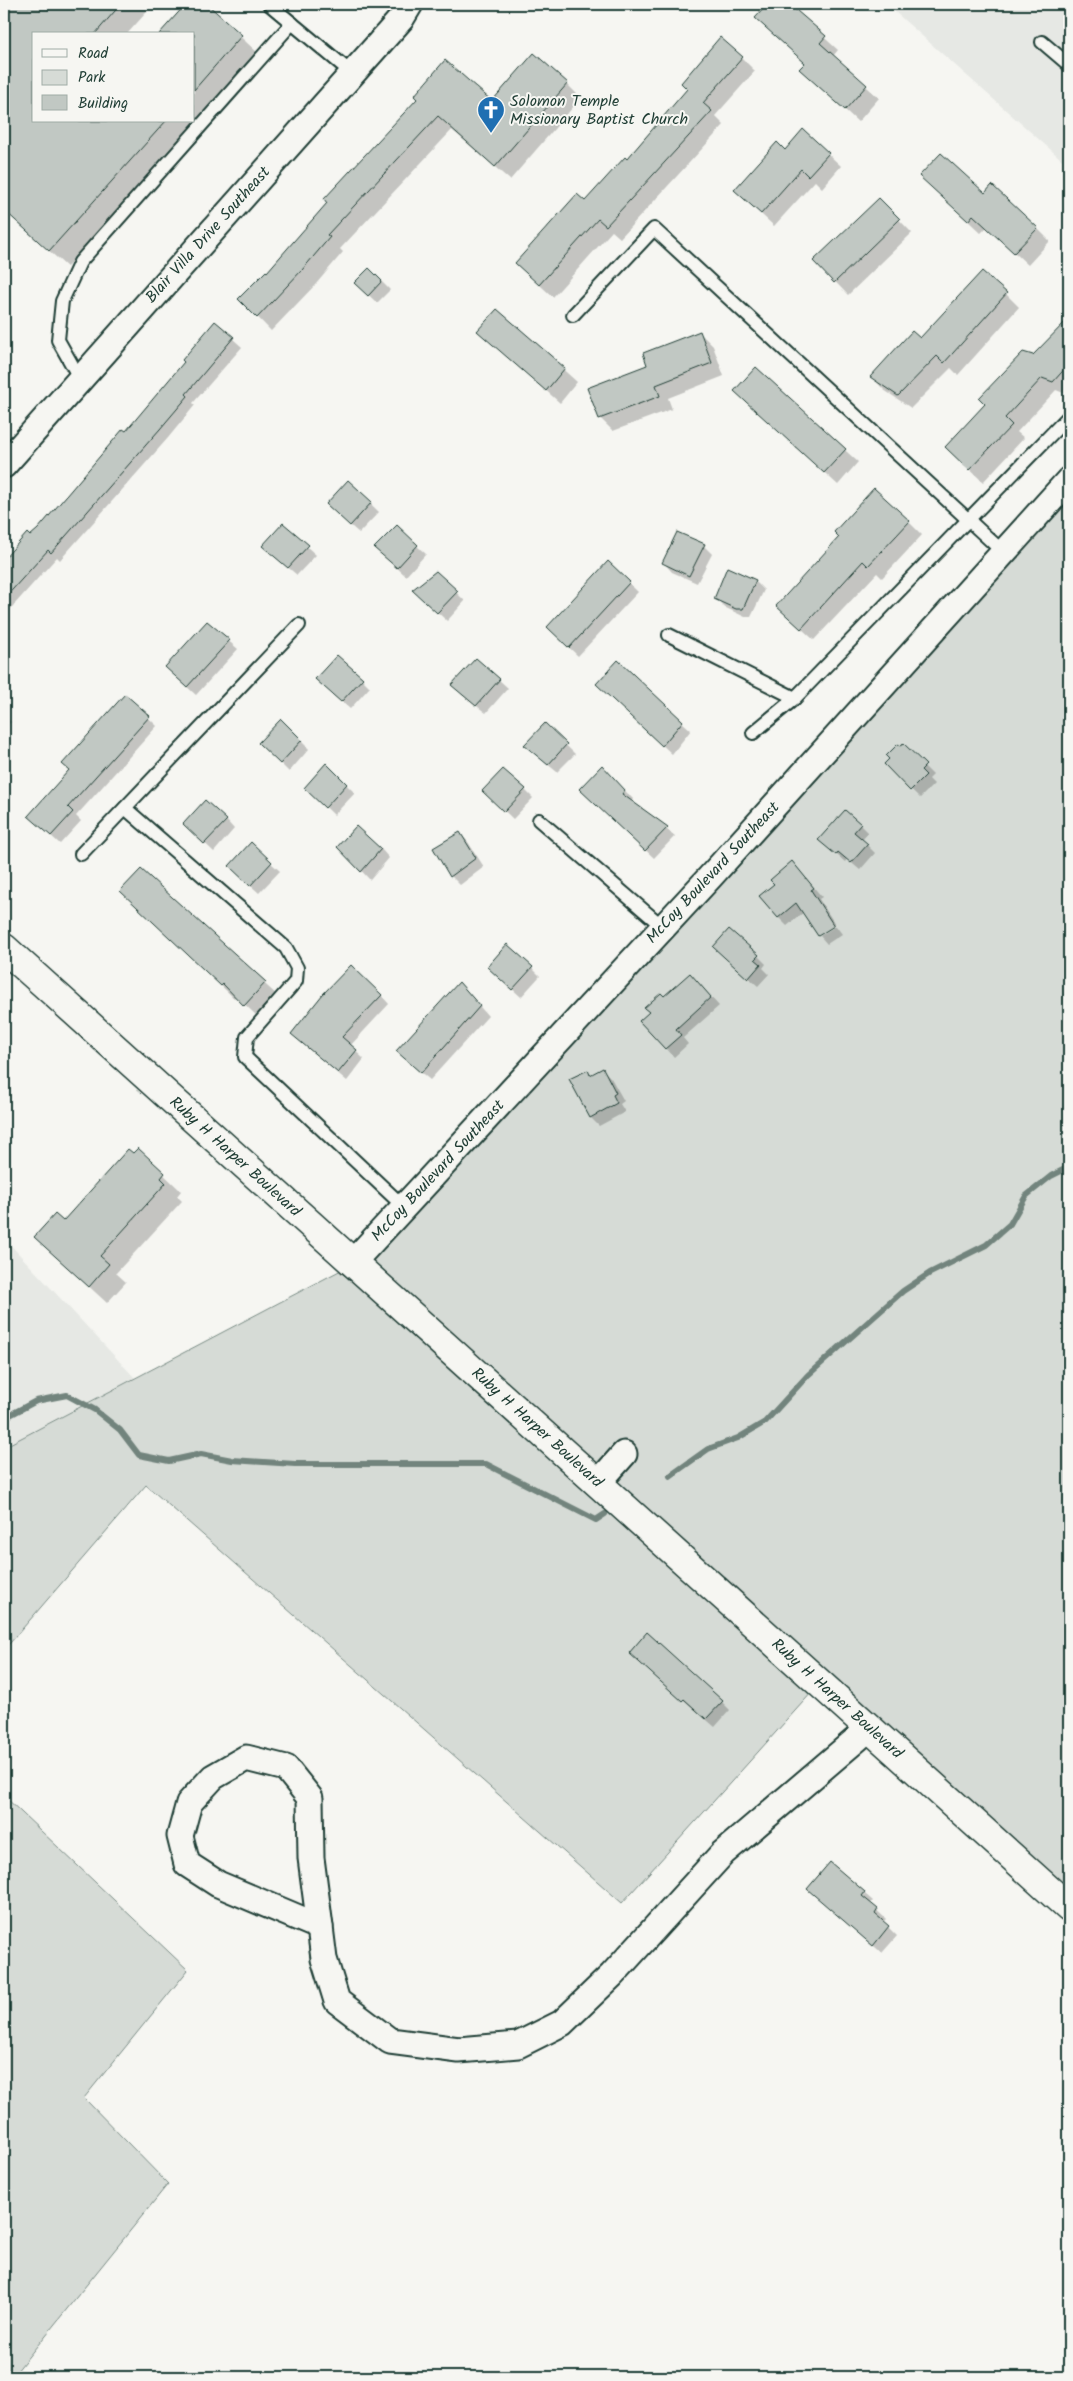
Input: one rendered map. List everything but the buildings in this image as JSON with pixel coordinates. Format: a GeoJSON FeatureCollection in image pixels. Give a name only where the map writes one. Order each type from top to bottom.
{"type":"FeatureCollection","features":[{"type":"Feature","properties":{"kind":"street","name":"Blair Villa Drive Southeast"},"geometry":{"type":"LineString","coordinates":[[4,465],[401,20],[410,4]]}},
{"type":"Feature","properties":{"kind":"street","name":"McCoy Boulevard Southeast"},"geometry":{"type":"LineString","coordinates":[[352,1263],[663,927],[1069,480]]}},
{"type":"Feature","properties":{"kind":"street","name":"Ruby H Harper Boulevard"},"geometry":{"type":"LineString","coordinates":[[4,948],[1069,1908]]}},
{"type":"Feature","properties":{"kind":"street"},"geometry":{"type":"LineString","coordinates":[[598,1483],[624,1454]]}},
{"type":"Feature","properties":{"kind":"street"},"geometry":{"type":"LineString","coordinates":[[320,1927],[218,1884],[187,1864],[180,1836],[188,1803],[213,1777],[246,1758],[286,1768],[310,1798],[311,1858],[320,1927],[324,1959],[337,2001],[390,2041],[459,2050],[518,2045],[562,2023],[612,1974],[723,1853],[858,1738],[865,1725]]}},
{"type":"Feature","properties":{"kind":"lane"},"geometry":{"type":"LineString","coordinates":[[269,4],[352,74]]}},
{"type":"Feature","properties":{"kind":"lane"},"geometry":{"type":"LineString","coordinates":[[80,379],[58,340],[62,301],[80,262],[292,23]]}},
{"type":"Feature","properties":{"kind":"lane"},"geometry":{"type":"LineString","coordinates":[[1042,42],[1069,65]]}},
{"type":"Feature","properties":{"kind":"lane"},"geometry":{"type":"LineString","coordinates":[[573,315],[654,228],[1004,552]]}},
{"type":"Feature","properties":{"kind":"lane"},"geometry":{"type":"LineString","coordinates":[[753,733],[794,698],[1069,416]]}},
{"type":"Feature","properties":{"kind":"lane"},"geometry":{"type":"LineString","coordinates":[[81,854],[299,626]]}},
{"type":"Feature","properties":{"kind":"lane"},"geometry":{"type":"LineString","coordinates":[[669,635],[794,698]]}},
{"type":"Feature","properties":{"kind":"lane"},"geometry":{"type":"LineString","coordinates":[[126,808],[286,948],[297,968],[296,981],[248,1037],[245,1057],[404,1207]]}},
{"type":"Feature","properties":{"kind":"lane"},"geometry":{"type":"LineString","coordinates":[[539,820],[663,927]]}},
{"type":"Feature","properties":{"kind":"shaded area"},"geometry":{"type":"Polygon","coordinates":[[[886,4],[1069,4],[1069,166],[886,4]]]}},
{"type":"Feature","properties":{"kind":"shaded area"},"geometry":{"type":"Polygon","coordinates":[[[4,1238],[135,1378],[4,1447],[4,1238]]]}},
{"type":"Feature","properties":{"kind":"green space"},"geometry":{"type":"Polygon","coordinates":[[[1069,490],[1069,1915],[822,1681],[622,1903],[146,1485],[4,1650],[4,1447],[345,1268],[1069,490]]]}},
{"type":"Feature","properties":{"kind":"green space"},"geometry":{"type":"Polygon","coordinates":[[[4,1796],[188,1970],[84,2098],[168,2184],[12,2377],[4,2377],[4,1796]]]}},
{"type":"Feature","properties":{"kind":"waterway"},"geometry":{"type":"LineString","coordinates":[[670,1476],[708,1449],[738,1438],[765,1422],[808,1375],[903,1291],[930,1273],[986,1245],[1010,1224],[1026,1196],[1051,1176],[1069,1167]]}},
{"type":"Feature","properties":{"kind":"waterway"},"geometry":{"type":"LineString","coordinates":[[4,1421],[8,1416],[36,1401],[67,1395],[95,1410],[120,1430],[139,1455],[169,1461],[201,1454],[232,1460],[295,1464],[486,1464],[596,1520],[605,1514]]}},
{"type":"Feature","properties":{"kind":"place","name":"Solomon Temple Missionary Baptist Church"},"geometry":{"type":"Point","coordinates":[491,134]}}]}
